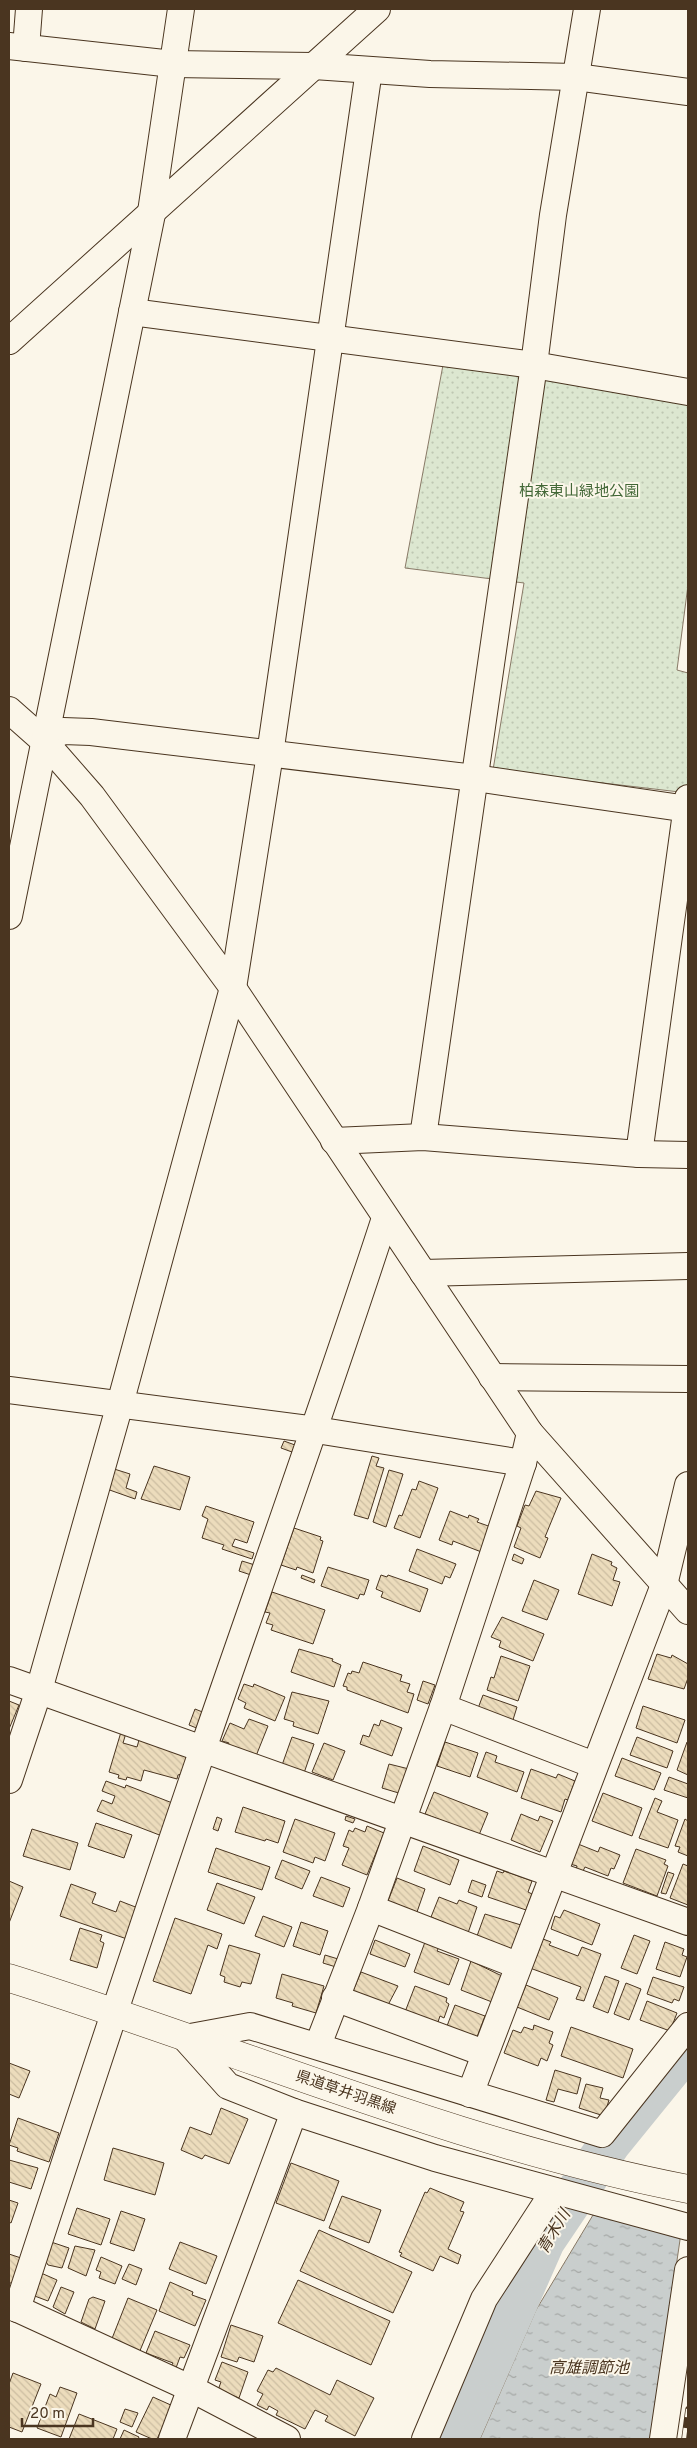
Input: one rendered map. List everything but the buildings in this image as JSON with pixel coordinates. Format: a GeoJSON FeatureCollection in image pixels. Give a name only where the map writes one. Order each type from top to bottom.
{"type":"FeatureCollection","features":[{"type":"Feature","properties":{"kind":"main road","name":"県道草井羽黒線"},"geometry":{"type":"LineString","coordinates":[[9,1978],[115,2011],[185,2038],[449,2127],[561,2158],[688,2189]]}},
{"type":"Feature","properties":{"kind":"street"},"geometry":{"type":"LineString","coordinates":[[28,9],[17,47],[173,64],[314,66],[430,74],[576,77],[688,92]]}},
{"type":"Feature","properties":{"kind":"street"},"geometry":{"type":"LineString","coordinates":[[9,916],[152,210],[181,9]]}},
{"type":"Feature","properties":{"kind":"street"},"geometry":{"type":"LineString","coordinates":[[9,341],[377,9]]}},
{"type":"Feature","properties":{"kind":"street"},"geometry":{"type":"LineString","coordinates":[[422,1137],[534,365],[553,215],[587,9]]}},
{"type":"Feature","properties":{"kind":"street"},"geometry":{"type":"LineString","coordinates":[[9,1780],[39,1690],[120,1404],[233,988],[270,754],[369,70]]}},
{"type":"Feature","properties":{"kind":"street"},"geometry":{"type":"LineString","coordinates":[[132,312],[534,365],[688,392]]}},
{"type":"Feature","properties":{"kind":"street"},"geometry":{"type":"LineString","coordinates":[[9,710],[44,741],[92,796],[233,988],[530,1433],[688,1611]]}},
{"type":"Feature","properties":{"kind":"street"},"geometry":{"type":"LineString","coordinates":[[44,741],[63,730],[475,778],[688,806],[639,1154]]}},
{"type":"Feature","properties":{"kind":"street"},"geometry":{"type":"LineString","coordinates":[[334,1141],[422,1137],[639,1154],[688,1155]]}},
{"type":"Feature","properties":{"kind":"street"},"geometry":{"type":"LineString","coordinates":[[287,2439],[192,2389],[13,2307],[203,1750],[316,1430],[385,1218]]}},
{"type":"Feature","properties":{"kind":"street"},"geometry":{"type":"LineString","coordinates":[[423,1273],[688,1266]]}},
{"type":"Feature","properties":{"kind":"street"},"geometry":{"type":"LineString","coordinates":[[492,1377],[688,1379]]}},
{"type":"Feature","properties":{"kind":"street"},"geometry":{"type":"LineString","coordinates":[[9,1390],[316,1430],[523,1464]]}},
{"type":"Feature","properties":{"kind":"street"},"geometry":{"type":"LineString","coordinates":[[318,2045],[371,1908],[443,1707],[523,1464],[530,1433]]}},
{"type":"Feature","properties":{"kind":"street"},"geometry":{"type":"LineString","coordinates":[[470,2094],[517,1965],[664,1585],[688,1485]]}},
{"type":"Feature","properties":{"kind":"street"},"geometry":{"type":"LineString","coordinates":[[9,1680],[688,1922]]}},
{"type":"Feature","properties":{"kind":"street"},"geometry":{"type":"LineString","coordinates":[[443,1707],[594,1765]]}},
{"type":"Feature","properties":{"kind":"street"},"geometry":{"type":"LineString","coordinates":[[371,1908],[517,1965]]}},
{"type":"Feature","properties":{"kind":"street"},"geometry":{"type":"LineString","coordinates":[[335,1998],[484,2053]]}},
{"type":"Feature","properties":{"kind":"street"},"geometry":{"type":"LineString","coordinates":[[185,2038],[250,2026],[318,2045],[602,2134],[688,2026]]}},
{"type":"Feature","properties":{"kind":"street"},"geometry":{"type":"LineString","coordinates":[[185,2038],[228,2086],[294,2112],[435,2158],[688,2226]]}},
{"type":"Feature","properties":{"kind":"street"},"geometry":{"type":"LineString","coordinates":[[172,2439],[294,2112]]}},
{"type":"Feature","properties":{"kind":"street"},"geometry":{"type":"LineString","coordinates":[[425,2439],[484,2299],[554,2191]]}},
{"type":"Feature","properties":{"kind":"street"},"geometry":{"type":"LineString","coordinates":[[663,2439],[688,2270]]}},
{"type":"Feature","properties":{"kind":"green space","name":"柏森東山緑地公園"},"geometry":{"type":"Polygon","coordinates":[[[443,365],[688,398],[688,585],[677,670],[688,673],[688,793],[493,770],[524,583],[405,568],[443,365]]]}},
{"type":"Feature","properties":{"kind":"water","name":"高雄調節池"},"geometry":{"type":"Polygon","coordinates":[[[593,2215],[681,2233],[651,2439],[480,2439],[536,2310],[593,2215]]]}},
{"type":"Feature","properties":{"kind":"waterway","name":"青木川"},"geometry":{"type":"LineString","coordinates":[[457,2439],[544,2241],[610,2143],[688,2047]]}},
{"type":"Feature","properties":{"kind":"railway"},"geometry":{"type":"LineString","coordinates":[[684,2439],[688,2409]]}}]}
